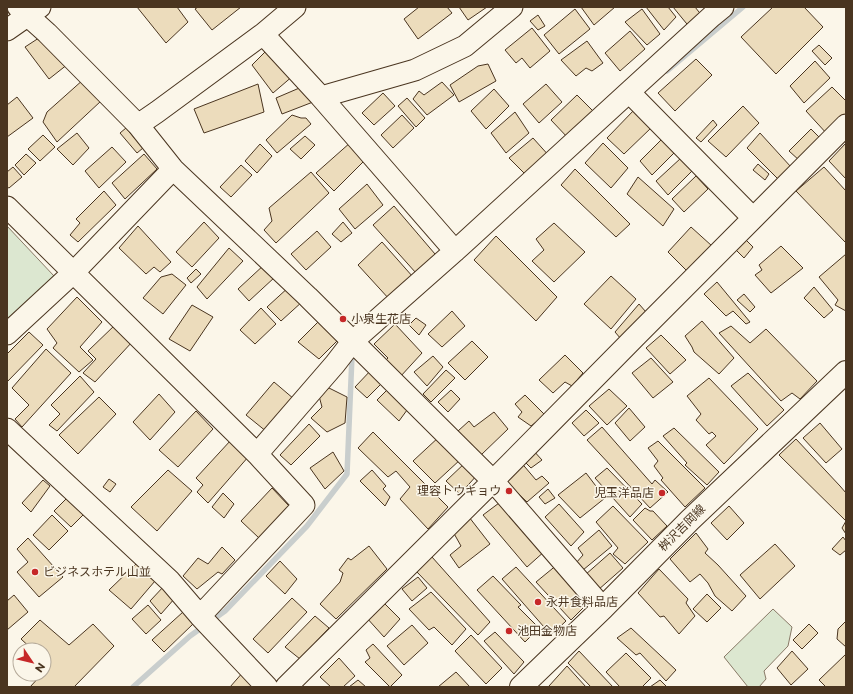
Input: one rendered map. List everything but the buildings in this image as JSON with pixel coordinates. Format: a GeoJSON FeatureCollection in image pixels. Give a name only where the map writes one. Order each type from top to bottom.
{"type":"FeatureCollection","features":[{"type":"Feature","properties":{"kind":"main road","name":"桝沢吉岡線"},"geometry":{"type":"LineString","coordinates":[[521,687],[603,608],[690,520],[846,372]]}},
{"type":"Feature","properties":{"kind":"street"},"geometry":{"type":"LineString","coordinates":[[138,125],[263,34],[295,7]]}},
{"type":"Feature","properties":{"kind":"street"},"geometry":{"type":"LineString","coordinates":[[321,97],[415,70],[465,46],[512,7]]}},
{"type":"Feature","properties":{"kind":"street"},"geometry":{"type":"LineString","coordinates":[[7,30],[28,10],[47,33],[138,125],[173,169],[308,297],[493,481],[603,608]]}},
{"type":"Feature","properties":{"kind":"street"},"geometry":{"type":"LineString","coordinates":[[258,454],[353,342],[629,92],[713,10]]}},
{"type":"Feature","properties":{"kind":"street"},"geometry":{"type":"LineString","coordinates":[[263,34],[321,97],[455,251]]}},
{"type":"Feature","properties":{"kind":"street"},"geometry":{"type":"LineString","coordinates":[[629,92],[753,218]]}},
{"type":"Feature","properties":{"kind":"street"},"geometry":{"type":"LineString","coordinates":[[286,687],[493,481],[846,125]]}},
{"type":"Feature","properties":{"kind":"street"},"geometry":{"type":"LineString","coordinates":[[7,334],[74,272],[173,169]]}},
{"type":"Feature","properties":{"kind":"street"},"geometry":{"type":"LineString","coordinates":[[7,207],[258,454],[304,506],[201,616]]}},
{"type":"Feature","properties":{"kind":"street"},"geometry":{"type":"LineString","coordinates":[[7,429],[170,582],[267,687]]}},
{"type":"Feature","properties":{"kind":"green space"},"geometry":{"type":"Polygon","coordinates":[[[7,226],[54,276],[7,322],[7,226]]]}},
{"type":"Feature","properties":{"kind":"green space"},"geometry":{"type":"Polygon","coordinates":[[[773,609],[792,627],[788,646],[764,671],[766,679],[759,687],[748,687],[724,657],[773,609]]]}},
{"type":"Feature","properties":{"kind":"waterway"},"geometry":{"type":"LineString","coordinates":[[667,71],[743,7]]}},
{"type":"Feature","properties":{"kind":"waterway"},"geometry":{"type":"LineString","coordinates":[[211,621],[225,611],[307,526],[347,474],[353,354]]}},
{"type":"Feature","properties":{"kind":"waterway"},"geometry":{"type":"LineString","coordinates":[[133,687],[190,636],[204,626]]}},
{"type":"Feature","properties":{"kind":"place","name":"小泉生花店"},"geometry":{"type":"Point","coordinates":[343,319]}},
{"type":"Feature","properties":{"kind":"place","name":"理容トウキョウ"},"geometry":{"type":"Point","coordinates":[509,491]}},
{"type":"Feature","properties":{"kind":"place","name":"児玉洋品店"},"geometry":{"type":"Point","coordinates":[662,493]}},
{"type":"Feature","properties":{"kind":"place","name":"ビジネスホテル山並"},"geometry":{"type":"Point","coordinates":[35,572]}},
{"type":"Feature","properties":{"kind":"place","name":"永井食料品店"},"geometry":{"type":"Point","coordinates":[538,602]}},
{"type":"Feature","properties":{"kind":"place","name":"池田金物店"},"geometry":{"type":"Point","coordinates":[509,631]}}]}
